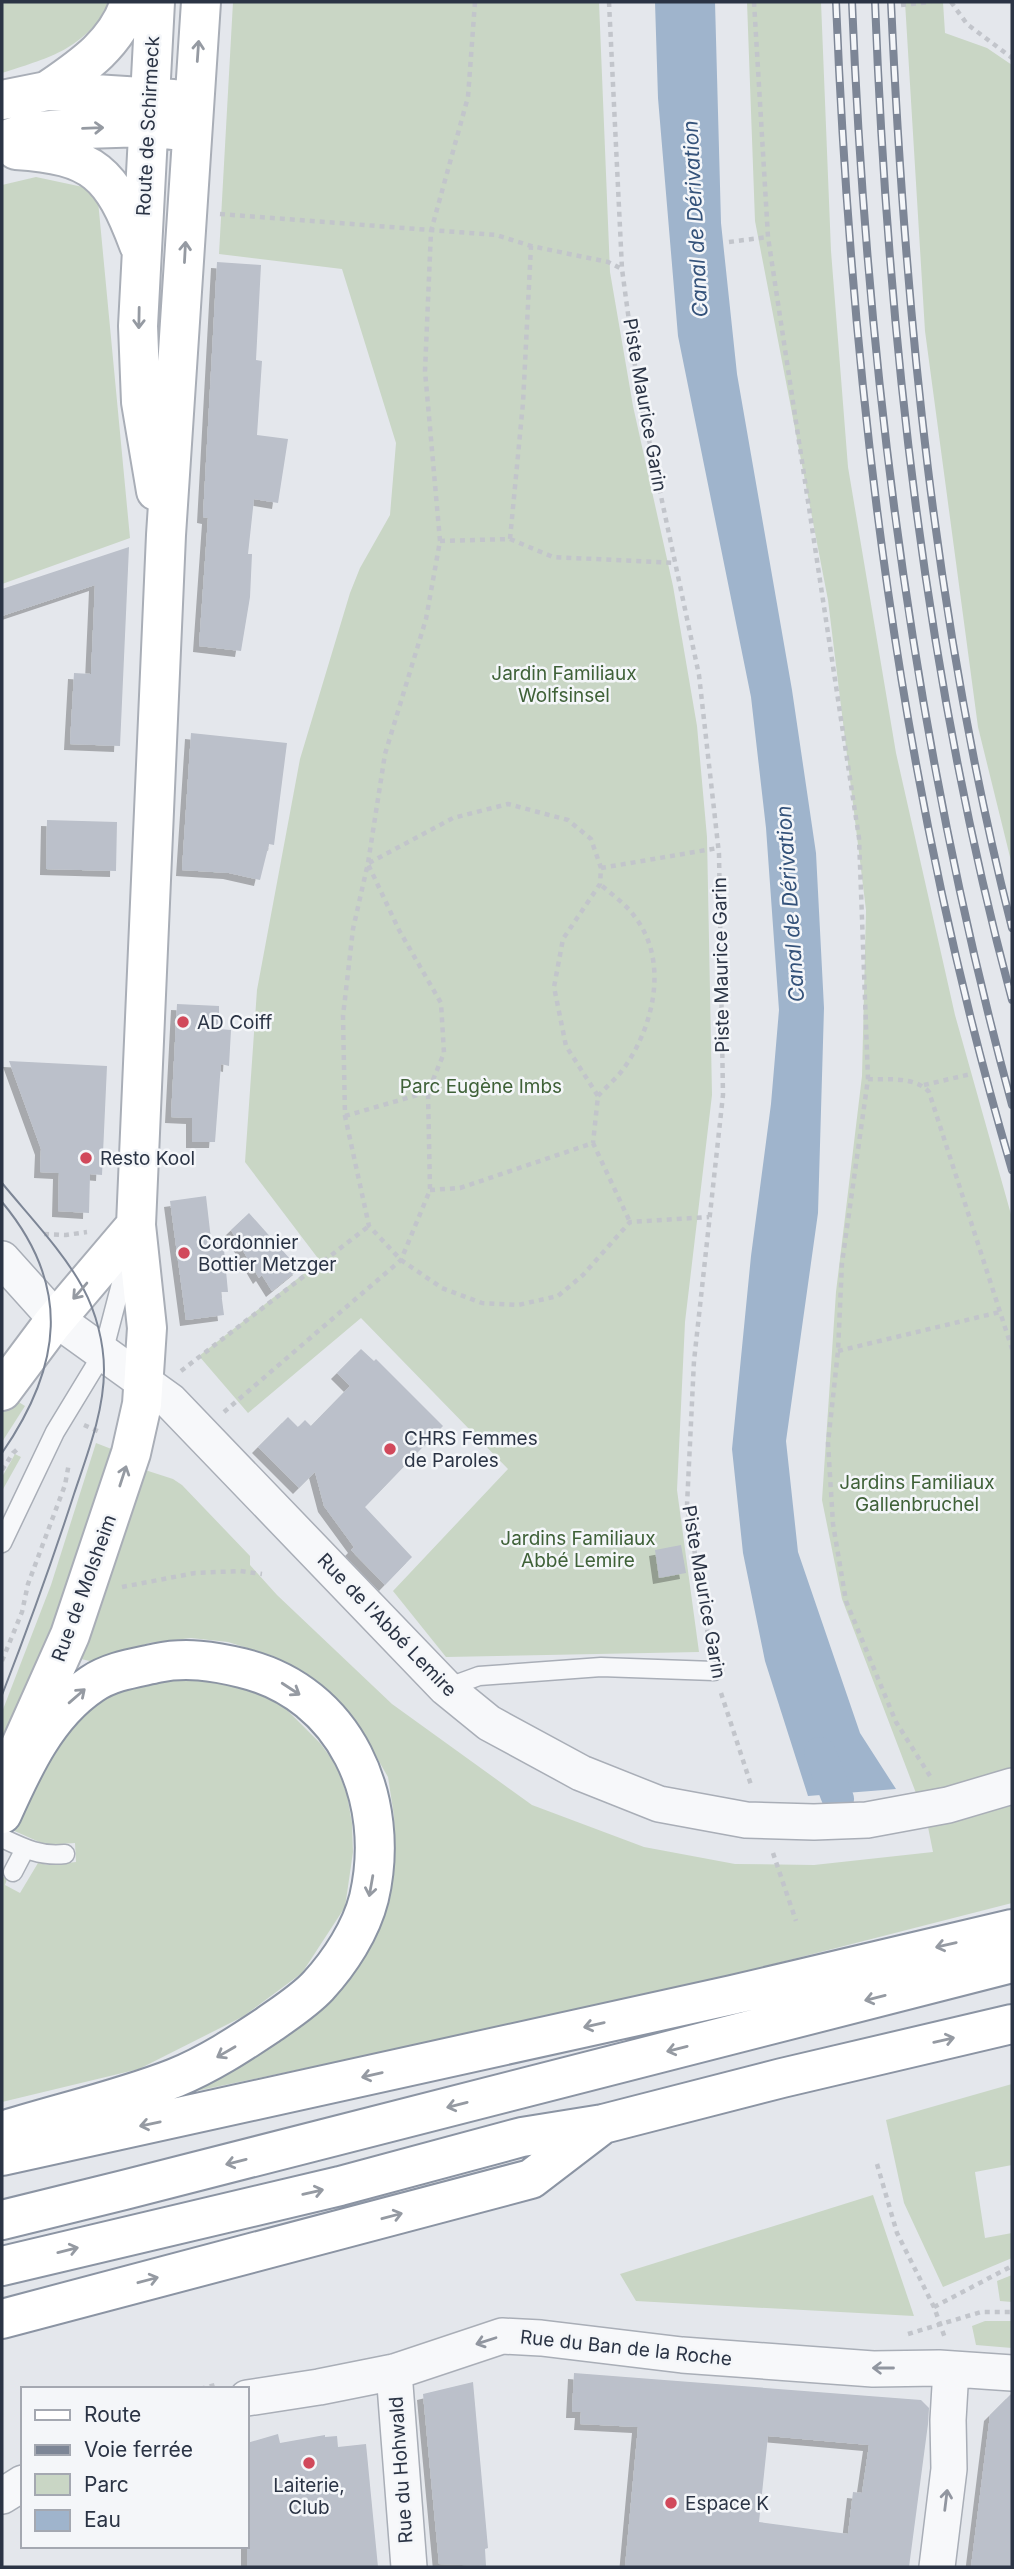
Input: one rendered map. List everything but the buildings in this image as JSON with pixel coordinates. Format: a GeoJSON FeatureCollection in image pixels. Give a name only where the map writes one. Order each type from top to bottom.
{"type":"FeatureCollection","features":[{"type":"Feature","properties":{"kind":"main road","name":"Route de Schirmeck"},"geometry":{"type":"LineString","coordinates":[[47,91],[104,48],[118,30],[130,2]]}},
{"type":"Feature","properties":{"kind":"main road","name":"Route de Schirmeck"},"geometry":{"type":"LineString","coordinates":[[155,2],[138,326],[141,402],[150,467],[166,535]]}},
{"type":"Feature","properties":{"kind":"main road"},"geometry":{"type":"LineString","coordinates":[[159,1390],[147,1328],[136,1225],[166,535],[201,2]]}},
{"type":"Feature","properties":{"kind":"main road"},"geometry":{"type":"LineString","coordinates":[[2,100],[47,91],[148,112],[193,117]]}},
{"type":"Feature","properties":{"kind":"main road"},"geometry":{"type":"LineString","coordinates":[[2,141],[28,132],[148,112]]}},
{"type":"Feature","properties":{"kind":"main road","name":"Route de Schirmeck"},"geometry":{"type":"LineString","coordinates":[[2,149],[70,157],[94,169],[108,183],[125,208],[141,250]]}},
{"type":"Feature","properties":{"kind":"main road"},"geometry":{"type":"LineString","coordinates":[[2,1391],[56,1320],[136,1225]]}},
{"type":"Feature","properties":{"kind":"main road","name":"Rue de Molsheim"},"geometry":{"type":"LineString","coordinates":[[2,1787],[47,1690],[86,1588],[131,1453],[159,1390]]}},
{"type":"Feature","properties":{"kind":"main road"},"geometry":{"type":"LineString","coordinates":[[2,1814],[18,1777],[37,1745],[58,1715],[93,1683],[132,1668],[169,1660],[204,1660],[258,1672],[277,1680],[319,1710],[335,1727],[351,1751],[369,1790],[376,1833],[374,1870],[360,1923],[341,1958],[317,1987],[228,2052],[176,2077],[105,2102],[2,2131]]}},
{"type":"Feature","properties":{"kind":"main road"},"geometry":{"type":"LineString","coordinates":[[2,2156],[732,1995],[1012,1929]]}},
{"type":"Feature","properties":{"kind":"main road"},"geometry":{"type":"LineString","coordinates":[[2,2220],[1012,1963]]}},
{"type":"Feature","properties":{"kind":"main road"},"geometry":{"type":"LineString","coordinates":[[2,2266],[340,2186],[522,2137],[603,2124],[782,2078],[1012,2024]]}},
{"type":"Feature","properties":{"kind":"main road"},"geometry":{"type":"LineString","coordinates":[[13,2318],[531,2179],[603,2124]]}},
{"type":"Feature","properties":{"kind":"street","name":"Rue de l'Abbé Lemire"},"geometry":{"type":"LineString","coordinates":[[2,1259],[56,1320],[159,1390],[446,1688],[489,1723],[581,1773],[659,1804],[762,1821],[867,1821],[948,1805],[1012,1786]]}},
{"type":"Feature","properties":{"kind":"street"},"geometry":{"type":"LineString","coordinates":[[25,1286],[36,1316],[34,1337],[25,1360]]}},
{"type":"Feature","properties":{"kind":"street","name":"Rue du Ban de la Roche"},"geometry":{"type":"LineString","coordinates":[[248,2398],[394,2372],[502,2336],[541,2338],[682,2355],[873,2368],[1012,2373]]}},
{"type":"Feature","properties":{"kind":"street"},"geometry":{"type":"LineString","coordinates":[[937,2567],[950,2469],[948,2420],[951,2369]]}},
{"type":"Feature","properties":{"kind":"street","name":"Rue du Hohwald"},"geometry":{"type":"LineString","coordinates":[[394,2372],[409,2567]]}},
{"type":"Feature","properties":{"kind":"street"},"geometry":{"type":"LineString","coordinates":[[2,2496],[21,2484]]}},
{"type":"Feature","properties":{"kind":"lane"},"geometry":{"type":"LineString","coordinates":[[2,1544],[55,1433],[103,1353],[136,1225]]}},
{"type":"Feature","properties":{"kind":"lane"},"geometry":{"type":"LineString","coordinates":[[446,1688],[479,1676],[601,1667],[715,1671]]}},
{"type":"Feature","properties":{"kind":"lane"},"geometry":{"type":"LineString","coordinates":[[2,1838],[49,1856],[65,1854]]}},
{"type":"Feature","properties":{"kind":"lane"},"geometry":{"type":"LineString","coordinates":[[13,1872],[25,1849]]}},
{"type":"Feature","properties":{"kind":"path"},"geometry":{"type":"LineString","coordinates":[[475,2],[468,97],[431,231],[425,371],[440,541],[426,619],[385,754],[368,863],[353,929],[343,1016],[345,1116],[369,1226],[401,1260],[442,1288],[482,1303],[518,1305],[558,1296],[583,1275],[630,1222],[709,1217]]}},
{"type":"Feature","properties":{"kind":"path","name":"Piste Maurice Garin"},"geometry":{"type":"LineString","coordinates":[[608,2],[622,270],[638,388],[699,675],[718,848],[723,1095],[694,1361],[687,1505],[715,1671],[796,1921]]}},
{"type":"Feature","properties":{"kind":"path"},"geometry":{"type":"LineString","coordinates":[[754,2],[768,237],[859,838],[868,1079],[842,1263],[838,1350],[828,1443],[833,1524],[846,1601],[896,1722],[948,1805]]}},
{"type":"Feature","properties":{"kind":"path"},"geometry":{"type":"LineString","coordinates":[[901,5],[931,2]]}},
{"type":"Feature","properties":{"kind":"path"},"geometry":{"type":"LineString","coordinates":[[951,2],[967,24],[1012,58]]}},
{"type":"Feature","properties":{"kind":"path"},"geometry":{"type":"LineString","coordinates":[[210,214],[496,235],[531,246],[608,262],[622,270]]}},
{"type":"Feature","properties":{"kind":"path"},"geometry":{"type":"LineString","coordinates":[[729,243],[768,237]]}},
{"type":"Feature","properties":{"kind":"path"},"geometry":{"type":"LineString","coordinates":[[510,538],[523,403],[531,246]]}},
{"type":"Feature","properties":{"kind":"path"},"geometry":{"type":"LineString","coordinates":[[440,541],[510,538],[553,557],[676,563]]}},
{"type":"Feature","properties":{"kind":"path"},"geometry":{"type":"LineString","coordinates":[[368,863],[453,818],[508,804],[568,820],[592,839],[601,869],[600,884],[563,939],[554,987],[566,1046],[598,1096]]}},
{"type":"Feature","properties":{"kind":"path"},"geometry":{"type":"LineString","coordinates":[[601,869],[718,848]]}},
{"type":"Feature","properties":{"kind":"path"},"geometry":{"type":"LineString","coordinates":[[201,1432],[401,1260],[430,1190],[428,1092],[444,1053],[441,1003],[399,930],[368,863]]}},
{"type":"Feature","properties":{"kind":"path"},"geometry":{"type":"LineString","coordinates":[[600,884],[635,917],[651,947],[656,988],[644,1031],[624,1069],[598,1096],[593,1143],[630,1222]]}},
{"type":"Feature","properties":{"kind":"path"},"geometry":{"type":"LineString","coordinates":[[923,1085],[971,1074]]}},
{"type":"Feature","properties":{"kind":"path"},"geometry":{"type":"LineString","coordinates":[[868,1079],[914,1081],[929,1092],[1012,1349]]}},
{"type":"Feature","properties":{"kind":"path"},"geometry":{"type":"LineString","coordinates":[[345,1116],[428,1092]]}},
{"type":"Feature","properties":{"kind":"path"},"geometry":{"type":"LineString","coordinates":[[430,1190],[460,1188],[593,1143]]}},
{"type":"Feature","properties":{"kind":"path"},"geometry":{"type":"LineString","coordinates":[[159,1390],[369,1226]]}},
{"type":"Feature","properties":{"kind":"path"},"geometry":{"type":"LineString","coordinates":[[838,1350],[1000,1311]]}},
{"type":"Feature","properties":{"kind":"path"},"geometry":{"type":"LineString","coordinates":[[81,1431],[84,1425]]}},
{"type":"Feature","properties":{"kind":"path"},"geometry":{"type":"LineString","coordinates":[[2,1661],[22,1612],[28,1584],[65,1485],[71,1457]]}},
{"type":"Feature","properties":{"kind":"path"},"geometry":{"type":"LineString","coordinates":[[86,1588],[129,1586],[206,1572],[262,1574]]}},
{"type":"Feature","properties":{"kind":"path"},"geometry":{"type":"LineString","coordinates":[[877,2164],[897,2234],[934,2307],[1012,2266]]}},
{"type":"Feature","properties":{"kind":"green space"},"geometry":{"type":"Polygon","coordinates":[[[2,2],[113,2],[89,31],[65,49],[2,73],[2,2]]]}},
{"type":"Feature","properties":{"kind":"green space"},"geometry":{"type":"Polygon","coordinates":[[[233,2],[599,2],[610,272],[633,406],[673,586],[697,726],[707,837],[712,1095],[685,1322],[677,1490],[699,1652],[446,1657],[393,1591],[508,1469],[361,1318],[248,1413],[199,1356],[320,1261],[245,1162],[257,990],[300,759],[350,593],[360,568],[390,515],[396,443],[342,269],[219,254],[233,2]]]}},
{"type":"Feature","properties":{"kind":"green space","name":"Jardins Familiaux Gallenbruchel"},"geometry":{"type":"Polygon","coordinates":[[[747,2],[821,2],[831,251],[848,467],[896,753],[955,1015],[1012,1218],[1012,1903],[652,1995],[187,2093],[310,2017],[390,1884],[395,1847],[394,1816],[388,1777],[355,1720],[306,1673],[273,1656],[228,1642],[191,1638],[149,1643],[94,1662],[81,1659],[142,1469],[173,1479],[182,1485],[250,1556],[250,1565],[277,1595],[392,1704],[532,1805],[644,1847],[735,1864],[814,1865],[933,1852],[927,1822],[842,1599],[822,1500],[836,1292],[862,1076],[866,910],[828,600],[755,221],[747,2]]]}},
{"type":"Feature","properties":{"kind":"green space"},"geometry":{"type":"Polygon","coordinates":[[[905,2],[943,2],[945,33],[987,48],[1012,65],[1012,865],[978,727],[925,331],[905,2]]]}},
{"type":"Feature","properties":{"kind":"green space"},"geometry":{"type":"Polygon","coordinates":[[[36,177],[97,190],[130,538],[2,584],[2,185],[36,177]]]}},
{"type":"Feature","properties":{"kind":"green space"},"geometry":{"type":"Polygon","coordinates":[[[17,1401],[25,1406],[2,1442],[2,1409],[17,1401]]]}},
{"type":"Feature","properties":{"kind":"green space"},"geometry":{"type":"Polygon","coordinates":[[[96,1443],[114,1450],[77,1566],[2,1761],[2,1712],[51,1585],[96,1443]]]}},
{"type":"Feature","properties":{"kind":"green space"},"geometry":{"type":"Polygon","coordinates":[[[15,1454],[21,1457],[2,1491],[2,1477],[15,1454]]]}},
{"type":"Feature","properties":{"kind":"green space"},"geometry":{"type":"Polygon","coordinates":[[[179,1675],[233,1685],[283,1706],[320,1743],[336,1765],[347,1795],[352,1823],[353,1852],[345,1907],[302,1973],[244,2016],[139,2069],[2,2102],[2,1876],[7,1879],[5,1885],[20,1893],[38,1863],[48,1865],[76,1862],[75,1843],[46,1845],[10,1829],[41,1752],[104,1697],[179,1675]]]}},
{"type":"Feature","properties":{"kind":"green space"},"geometry":{"type":"Polygon","coordinates":[[[1012,2084],[1012,2165],[975,2172],[985,2238],[1012,2233],[1012,2258],[943,2287],[904,2203],[886,2120],[1012,2084]]]}},
{"type":"Feature","properties":{"kind":"green space"},"geometry":{"type":"Polygon","coordinates":[[[873,2195],[914,2316],[636,2301],[620,2274],[873,2195]]]}},
{"type":"Feature","properties":{"kind":"green space"},"geometry":{"type":"Polygon","coordinates":[[[1012,2275],[1012,2302],[1000,2301],[997,2281],[1012,2275]]]}},
{"type":"Feature","properties":{"kind":"green space"},"geometry":{"type":"Polygon","coordinates":[[[985,2321],[1012,2321],[1012,2348],[976,2345],[972,2326],[985,2321]]]}},
{"type":"Feature","properties":{"kind":"water"},"geometry":{"type":"Polygon","coordinates":[[[655,2],[715,2],[721,223],[737,374],[792,690],[816,853],[824,1008],[818,1213],[786,1441],[798,1552],[860,1733],[896,1789],[808,1796],[765,1661],[743,1553],[732,1449],[779,1010],[766,828],[751,697],[678,336],[658,98],[655,2]]]}},
{"type":"Feature","properties":{"kind":"waterway","name":"Canal de Dérivation"},"geometry":{"type":"LineString","coordinates":[[820,1753],[838,1799]]}},
{"type":"Feature","properties":{"kind":"tram line"},"geometry":{"type":"LineString","coordinates":[[2,1183],[56,1247],[83,1288],[98,1328],[104,1370],[101,1402],[89,1449],[2,1695]]}},
{"type":"Feature","properties":{"kind":"tram line"},"geometry":{"type":"LineString","coordinates":[[2,1202],[25,1233],[40,1264],[49,1295],[51,1326],[47,1357],[37,1389],[22,1421],[2,1453]]}},
{"type":"Feature","properties":{"kind":"railway"},"geometry":{"type":"LineString","coordinates":[[836,2],[854,297],[869,445],[888,591],[911,737],[940,883],[973,1027],[1012,1170]]}},
{"type":"Feature","properties":{"kind":"railway"},"geometry":{"type":"LineString","coordinates":[[852,2],[870,281],[883,420],[901,558],[922,696],[948,833],[978,970],[1012,1105]]}},
{"type":"Feature","properties":{"kind":"railway"},"geometry":{"type":"LineString","coordinates":[[875,2],[890,254],[916,505],[956,754],[982,878],[1012,1000]]}},
{"type":"Feature","properties":{"kind":"railway"},"geometry":{"type":"LineString","coordinates":[[891,2],[905,235],[928,468],[963,699],[985,814],[1012,928]]}},
{"type":"Feature","properties":{"kind":"place","name":"AD Coiff"},"geometry":{"type":"Point","coordinates":[183,1022]}},
{"type":"Feature","properties":{"kind":"place","name":"Resto Kool"},"geometry":{"type":"Point","coordinates":[86,1158]}},
{"type":"Feature","properties":{"kind":"place","name":"Cordonnier Bottier Metzger"},"geometry":{"type":"Point","coordinates":[184,1253]}},
{"type":"Feature","properties":{"kind":"place","name":"CHRS Femmes de Paroles"},"geometry":{"type":"Point","coordinates":[390,1449]}},
{"type":"Feature","properties":{"kind":"place","name":"Laiterie, Club"},"geometry":{"type":"Point","coordinates":[309,2463]}},
{"type":"Feature","properties":{"kind":"place","name":"Espace K"},"geometry":{"type":"Point","coordinates":[671,2503]}},
{"type":"Feature","properties":{"kind":"park label","name":"Jardin Familiaux Wolfsinsel"},"geometry":{"type":"Point","coordinates":[564,684]}},
{"type":"Feature","properties":{"kind":"park label","name":"Parc Eugène Imbs"},"geometry":{"type":"Point","coordinates":[481,1086]}},
{"type":"Feature","properties":{"kind":"park label","name":"Jardins Familiaux Abbé Lemire"},"geometry":{"type":"Point","coordinates":[578,1549]}}]}
